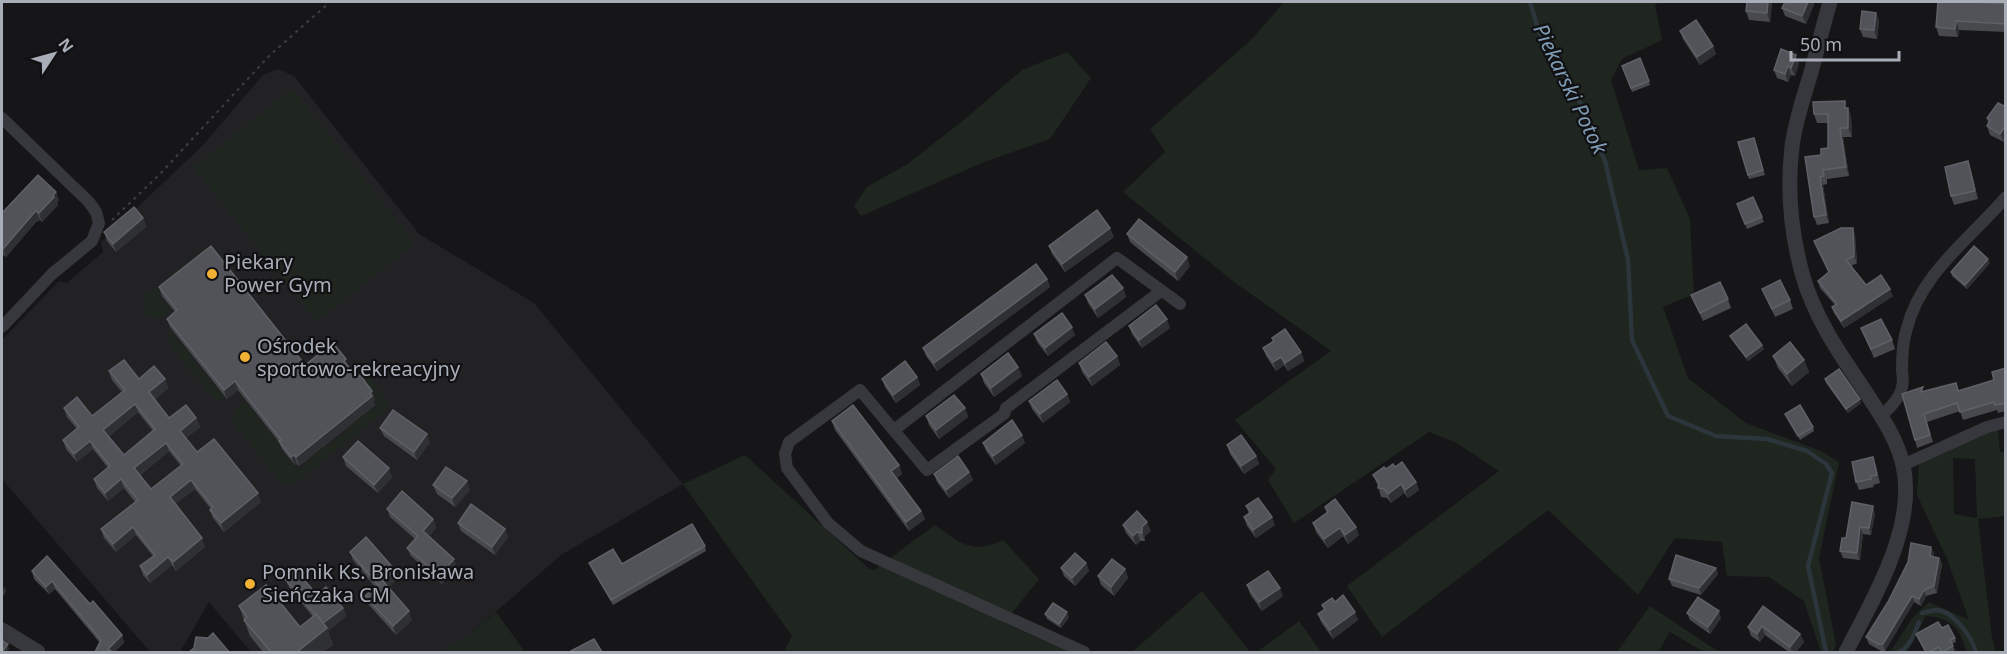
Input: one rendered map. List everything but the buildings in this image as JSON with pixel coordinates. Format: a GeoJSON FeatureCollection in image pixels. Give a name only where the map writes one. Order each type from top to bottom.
{"type":"FeatureCollection","features":[{"type":"Feature","properties":{"kind":"street"},"geometry":{"type":"LineString","coordinates":[[1830,2],[1798,116],[1792,147],[1790,205],[1802,273],[1814,306],[1834,346],[1895,441],[1903,465],[1905,488],[1899,530],[1883,580],[1846,652]]}},
{"type":"Feature","properties":{"kind":"street"},"geometry":{"type":"LineString","coordinates":[[2,118],[89,202],[96,212],[99,224],[94,237],[25,300],[2,327]]}},
{"type":"Feature","properties":{"kind":"street"},"geometry":{"type":"LineString","coordinates":[[1881,416],[1892,406],[1902,387],[1906,328],[1924,289],[1948,257],[2006,197]]}},
{"type":"Feature","properties":{"kind":"street"},"geometry":{"type":"LineString","coordinates":[[894,430],[1116,258],[1180,304]]}},
{"type":"Feature","properties":{"kind":"street"},"geometry":{"type":"LineString","coordinates":[[1084,652],[861,551],[828,523],[787,468],[785,454],[789,442],[860,390],[927,471],[1161,291]]}},
{"type":"Feature","properties":{"kind":"street"},"geometry":{"type":"LineString","coordinates":[[1903,465],[1987,427],[2006,422]]}},
{"type":"Feature","properties":{"kind":"street"},"geometry":{"type":"LineString","coordinates":[[2,630],[38,652]]}},
{"type":"Feature","properties":{"kind":"path"},"geometry":{"type":"LineString","coordinates":[[94,237],[160,174],[270,55],[330,2]]}},
{"type":"Feature","properties":{"kind":"shaded area"},"geometry":{"type":"Polygon","coordinates":[[[1284,2],[1660,2],[1655,5],[1662,40],[1622,59],[1611,80],[1639,170],[1667,168],[1690,219],[1694,294],[1663,307],[1688,378],[1746,423],[1821,451],[1839,462],[1819,558],[1836,645],[1833,652],[1821,652],[1804,601],[1769,577],[1727,576],[1722,542],[1675,538],[1638,595],[1548,510],[1382,637],[1347,586],[1499,471],[1455,442],[1429,432],[1294,523],[1268,480],[1276,469],[1235,420],[1331,351],[1234,282],[1123,192],[1165,152],[1150,129],[1253,38],[1284,2]]]}},
{"type":"Feature","properties":{"kind":"shaded area"},"geometry":{"type":"Polygon","coordinates":[[[1067,52],[1091,78],[1050,139],[984,162],[861,216],[854,206],[867,187],[909,163],[1022,70],[1067,52]]]}},
{"type":"Feature","properties":{"kind":"shaded area"},"geometry":{"type":"Polygon","coordinates":[[[278,69],[294,76],[419,234],[534,303],[683,484],[561,555],[468,636],[441,652],[251,652],[209,602],[180,652],[150,652],[2,479],[2,340],[59,281],[67,283],[103,252],[101,242],[202,146],[263,75],[278,69]]]}},
{"type":"Feature","properties":{"kind":"shaded area"},"geometry":{"type":"Polygon","coordinates":[[[292,89],[415,243],[317,322],[194,168],[292,89]]]}},
{"type":"Feature","properties":{"kind":"shaded area"},"geometry":{"type":"Polygon","coordinates":[[[205,247],[213,248],[220,253],[230,266],[227,270],[182,276],[158,295],[170,310],[160,318],[147,318],[143,305],[146,295],[205,247]]]}},
{"type":"Feature","properties":{"kind":"shaded area"},"geometry":{"type":"Polygon","coordinates":[[[170,330],[185,350],[196,342],[198,344],[188,353],[206,376],[217,367],[219,369],[208,378],[225,400],[214,399],[168,343],[170,330]]]}},
{"type":"Feature","properties":{"kind":"shaded area"},"geometry":{"type":"Polygon","coordinates":[[[361,367],[387,401],[388,408],[298,481],[284,485],[233,423],[234,410],[245,401],[282,447],[280,449],[297,470],[317,454],[316,451],[325,444],[328,446],[351,427],[349,425],[377,406],[368,390],[370,387],[357,370],[361,367]]]}},
{"type":"Feature","properties":{"kind":"shaded area"},"geometry":{"type":"Polygon","coordinates":[[[1998,428],[2000,452],[2005,451],[2005,516],[1978,519],[1992,638],[1996,652],[1967,652],[1961,637],[1953,626],[1942,619],[1926,616],[1907,652],[1890,652],[1913,617],[1929,602],[1969,620],[1947,559],[1917,495],[1919,464],[1998,428]],[[1953,458],[1954,514],[1977,518],[1975,459],[1953,458]]]}},
{"type":"Feature","properties":{"kind":"shaded area"},"geometry":{"type":"Polygon","coordinates":[[[745,455],[868,568],[874,570],[935,525],[960,542],[974,547],[983,547],[1003,540],[1039,579],[1004,623],[1070,652],[784,652],[792,636],[683,484],[745,455]]]}},
{"type":"Feature","properties":{"kind":"shaded area"},"geometry":{"type":"Polygon","coordinates":[[[1202,591],[1250,652],[1132,652],[1202,591]]]}},
{"type":"Feature","properties":{"kind":"shaded area"},"geometry":{"type":"Polygon","coordinates":[[[1650,606],[1719,652],[1704,652],[1670,632],[1658,652],[1617,652],[1650,606]]]}},
{"type":"Feature","properties":{"kind":"shaded area"},"geometry":{"type":"Polygon","coordinates":[[[496,612],[525,652],[441,652],[468,636],[496,612]]]}},
{"type":"Feature","properties":{"kind":"shaded area"},"geometry":{"type":"Polygon","coordinates":[[[1299,621],[1321,652],[1257,652],[1299,621]]]}},
{"type":"Feature","properties":{"kind":"waterway","name":"Piekarski Potok"},"geometry":{"type":"LineString","coordinates":[[1530,2],[1539,32],[1579,100],[1605,161],[1628,260],[1632,340],[1668,416],[1716,436],[1767,439],[1807,451],[1826,464],[1832,473],[1808,566],[1826,652]]}},
{"type":"Feature","properties":{"kind":"waterway","name":"Piekarski Potok"},"geometry":{"type":"LineString","coordinates":[[1922,613],[1937,610],[1950,615],[1971,640],[1976,652]]}},
{"type":"Feature","properties":{"kind":"waterway","name":"Piekarski Potok"},"geometry":{"type":"LineString","coordinates":[[1899,652],[1909,643],[1919,622]]}},
{"type":"Feature","properties":{"kind":"place","name":"Piekary Power Gym"},"geometry":{"type":"Point","coordinates":[212,274]}},
{"type":"Feature","properties":{"kind":"place","name":"Ośrodek sportowo-rekreacyjny"},"geometry":{"type":"Point","coordinates":[245,357]}},
{"type":"Feature","properties":{"kind":"place","name":"Pomnik Ks. Bronisława Sieńczaka CM"},"geometry":{"type":"Point","coordinates":[250,584]}}]}
